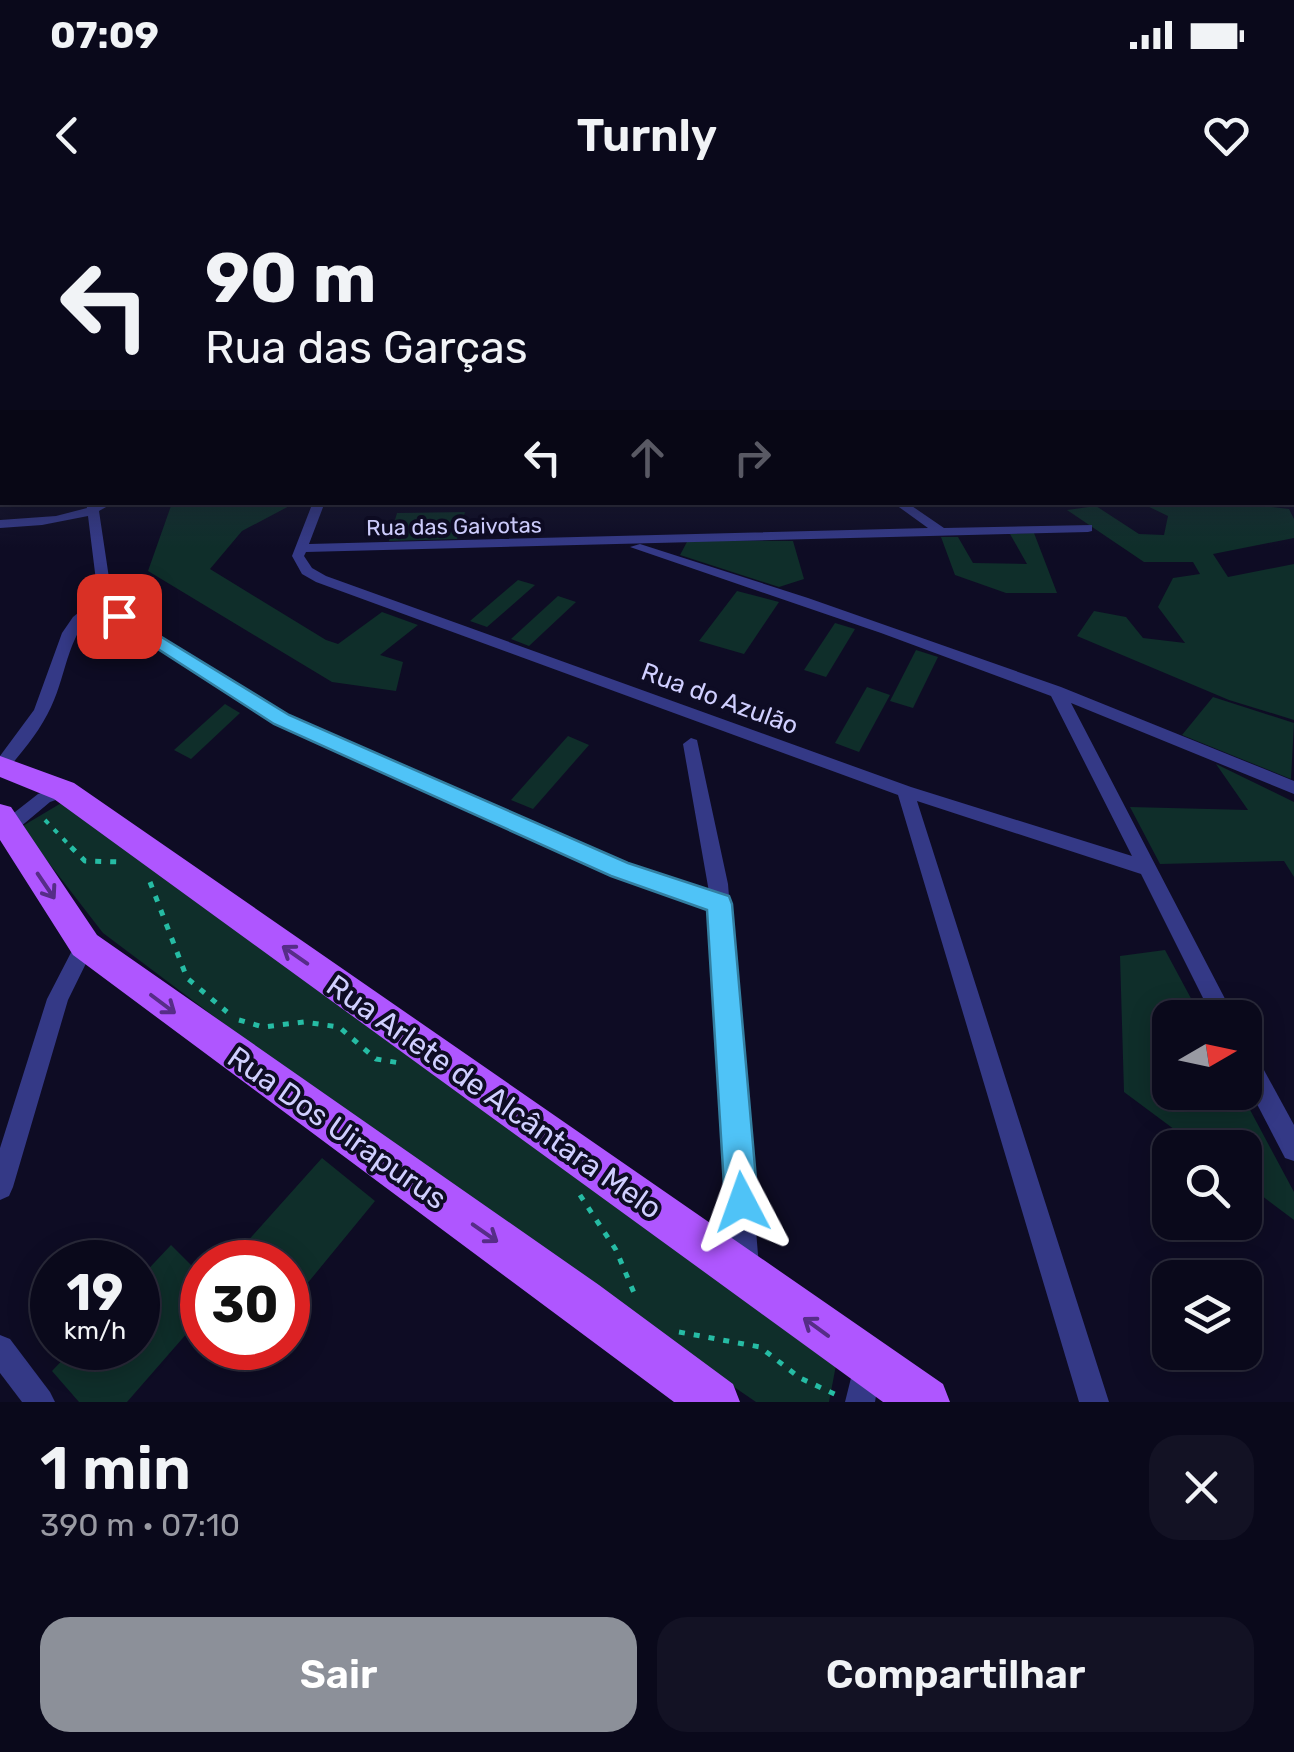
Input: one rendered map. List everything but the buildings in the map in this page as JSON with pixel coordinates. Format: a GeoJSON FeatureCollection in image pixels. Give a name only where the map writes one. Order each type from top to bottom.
{"type":"FeatureCollection","features":[{"type":"Feature","properties":{"kind":"main road","name":"Rua Arlete de Alcântara Melo"},"geometry":{"type":"LineString","coordinates":[[0,766],[26,810],[747,1277],[864,1383],[926,1402]]}},
{"type":"Feature","properties":{"kind":"main road","name":"Rua Dos Uirapurus"},"geometry":{"type":"LineString","coordinates":[[26,810],[86,945],[715,1402]]}},
{"type":"Feature","properties":{"kind":"street"},"geometry":{"type":"LineString","coordinates":[[0,524],[40,522],[98,505],[105,599],[119,616],[146,635],[282,720],[619,870],[720,904]]}},
{"type":"Feature","properties":{"kind":"street"},"geometry":{"type":"LineString","coordinates":[[300,548],[318,505]]}},
{"type":"Feature","properties":{"kind":"street"},"geometry":{"type":"LineString","coordinates":[[902,505],[939,530]]}},
{"type":"Feature","properties":{"kind":"street","name":"Rua das Gaivotas"},"geometry":{"type":"LineString","coordinates":[[300,548],[1088,528]]}},
{"type":"Feature","properties":{"kind":"street"},"geometry":{"type":"LineString","coordinates":[[667,557],[676,540]]}},
{"type":"Feature","properties":{"kind":"street"},"geometry":{"type":"LineString","coordinates":[[622,542],[796,598],[1056,690],[1294,788]]}},
{"type":"Feature","properties":{"kind":"street","name":"Rua do Azulão"},"geometry":{"type":"LineString","coordinates":[[300,548],[300,564],[320,579],[905,791],[1145,868]]}},
{"type":"Feature","properties":{"kind":"street"},"geometry":{"type":"LineString","coordinates":[[0,766],[44,707],[74,620],[86,608],[105,599]]}},
{"type":"Feature","properties":{"kind":"street"},"geometry":{"type":"LineString","coordinates":[[1056,690],[1215,1000]]}},
{"type":"Feature","properties":{"kind":"street"},"geometry":{"type":"LineString","coordinates":[[691,744],[720,904],[747,1277]]}},
{"type":"Feature","properties":{"kind":"street"},"geometry":{"type":"LineString","coordinates":[[905,791],[1094,1402]]}},
{"type":"Feature","properties":{"kind":"street"},"geometry":{"type":"LineString","coordinates":[[0,1187],[58,999],[86,945]]}},
{"type":"Feature","properties":{"kind":"street"},"geometry":{"type":"LineString","coordinates":[[1262,1090],[1294,1149]]}},
{"type":"Feature","properties":{"kind":"street"},"geometry":{"type":"LineString","coordinates":[[1272,1109],[1294,1126]]}},
{"type":"Feature","properties":{"kind":"street"},"geometry":{"type":"LineString","coordinates":[[0,1348],[40,1402]]}},
{"type":"Feature","properties":{"kind":"path"},"geometry":{"type":"LineString","coordinates":[[26,810],[85,860],[129,863]]}},
{"type":"Feature","properties":{"kind":"path"},"geometry":{"type":"LineString","coordinates":[[148,879],[187,978],[236,1019],[263,1026],[304,1022],[339,1027],[376,1059],[408,1064]]}},
{"type":"Feature","properties":{"kind":"path"},"geometry":{"type":"LineString","coordinates":[[568,1184],[582,1197],[616,1250],[640,1306]]}},
{"type":"Feature","properties":{"kind":"path"},"geometry":{"type":"LineString","coordinates":[[670,1330],[760,1347],[800,1378],[852,1402]]}},
{"type":"Feature","properties":{"kind":"green space"},"geometry":{"type":"Polygon","coordinates":[[[171,505],[291,505],[242,531],[210,569],[338,644],[382,612],[418,625],[380,655],[403,662],[396,691],[332,682],[148,571],[171,505]]]}},
{"type":"Feature","properties":{"kind":"green space"},"geometry":{"type":"Polygon","coordinates":[[[1145,505],[1254,505],[1289,509],[1294,519],[1294,538],[1213,554],[1228,577],[1294,564],[1294,720],[1229,700],[1077,636],[1094,611],[1126,617],[1143,638],[1185,643],[1158,607],[1173,578],[1200,574],[1193,562],[1144,562],[1067,510],[1096,506],[1139,534],[1164,535],[1168,516],[1145,505]]]}},
{"type":"Feature","properties":{"kind":"green space"},"geometry":{"type":"Polygon","coordinates":[[[465,512],[457,539],[389,541],[397,513],[465,512]]]}},
{"type":"Feature","properties":{"kind":"green space"},"geometry":{"type":"Polygon","coordinates":[[[1034,533],[1057,593],[1006,593],[955,575],[941,537],[958,537],[973,563],[1027,564],[1010,534],[1034,533]]]}},
{"type":"Feature","properties":{"kind":"green space"},"geometry":{"type":"Polygon","coordinates":[[[688,540],[793,541],[804,579],[779,587],[680,555],[688,540]]]}},
{"type":"Feature","properties":{"kind":"green space"},"geometry":{"type":"Polygon","coordinates":[[[518,580],[535,585],[487,627],[470,621],[518,580]]]}},
{"type":"Feature","properties":{"kind":"green space"},"geometry":{"type":"Polygon","coordinates":[[[737,591],[779,602],[744,654],[699,641],[737,591]]]}},
{"type":"Feature","properties":{"kind":"green space"},"geometry":{"type":"Polygon","coordinates":[[[558,596],[576,602],[529,646],[511,639],[558,596]]]}},
{"type":"Feature","properties":{"kind":"green space"},"geometry":{"type":"Polygon","coordinates":[[[835,623],[855,629],[826,677],[804,670],[835,623]]]}},
{"type":"Feature","properties":{"kind":"green space"},"geometry":{"type":"Polygon","coordinates":[[[916,650],[938,657],[913,708],[890,701],[916,650]]]}},
{"type":"Feature","properties":{"kind":"green space"},"geometry":{"type":"Polygon","coordinates":[[[867,687],[890,695],[859,752],[835,743],[867,687]]]}},
{"type":"Feature","properties":{"kind":"green space"},"geometry":{"type":"Polygon","coordinates":[[[1213,697],[1294,723],[1291,779],[1182,735],[1213,697]]]}},
{"type":"Feature","properties":{"kind":"green space"},"geometry":{"type":"Polygon","coordinates":[[[225,704],[240,713],[191,759],[174,750],[225,704]]]}},
{"type":"Feature","properties":{"kind":"green space"},"geometry":{"type":"Polygon","coordinates":[[[568,736],[589,745],[533,809],[511,800],[568,736]]]}},
{"type":"Feature","properties":{"kind":"green space"},"geometry":{"type":"Polygon","coordinates":[[[1216,764],[1294,802],[1294,877],[1284,861],[1160,864],[1130,807],[1248,810],[1216,764]]]}},
{"type":"Feature","properties":{"kind":"green space"},"geometry":{"type":"Polygon","coordinates":[[[63,802],[836,1365],[829,1402],[756,1402],[433,1181],[103,933],[21,827],[63,802]]]}},
{"type":"Feature","properties":{"kind":"green space"},"geometry":{"type":"Polygon","coordinates":[[[1165,950],[1192,1000],[1152,1000],[1152,1110],[1250,1110],[1261,1130],[1175,1130],[1124,1092],[1120,956],[1165,950]]]}},
{"type":"Feature","properties":{"kind":"green space"},"geometry":{"type":"Polygon","coordinates":[[[1262,1132],[1294,1192],[1294,1220],[1262,1196],[1262,1132]]]}},
{"type":"Feature","properties":{"kind":"green space"},"geometry":{"type":"Polygon","coordinates":[[[322,1158],[375,1201],[310,1280],[310,1240],[249,1240],[322,1158]]]}},
{"type":"Feature","properties":{"kind":"green space"},"geometry":{"type":"Polygon","coordinates":[[[171,1245],[180,1254],[180,1341],[160,1364],[160,1257],[171,1245]]]}},
{"type":"Feature","properties":{"kind":"green space"},"geometry":{"type":"Polygon","coordinates":[[[155,1370],[127,1402],[79,1402],[52,1371],[155,1370]]]}},
{"type":"Feature","properties":{"kind":"route"},"geometry":{"type":"LineString","coordinates":[[119,616],[282,720],[619,870],[720,904],[742,1202]]}}]}
